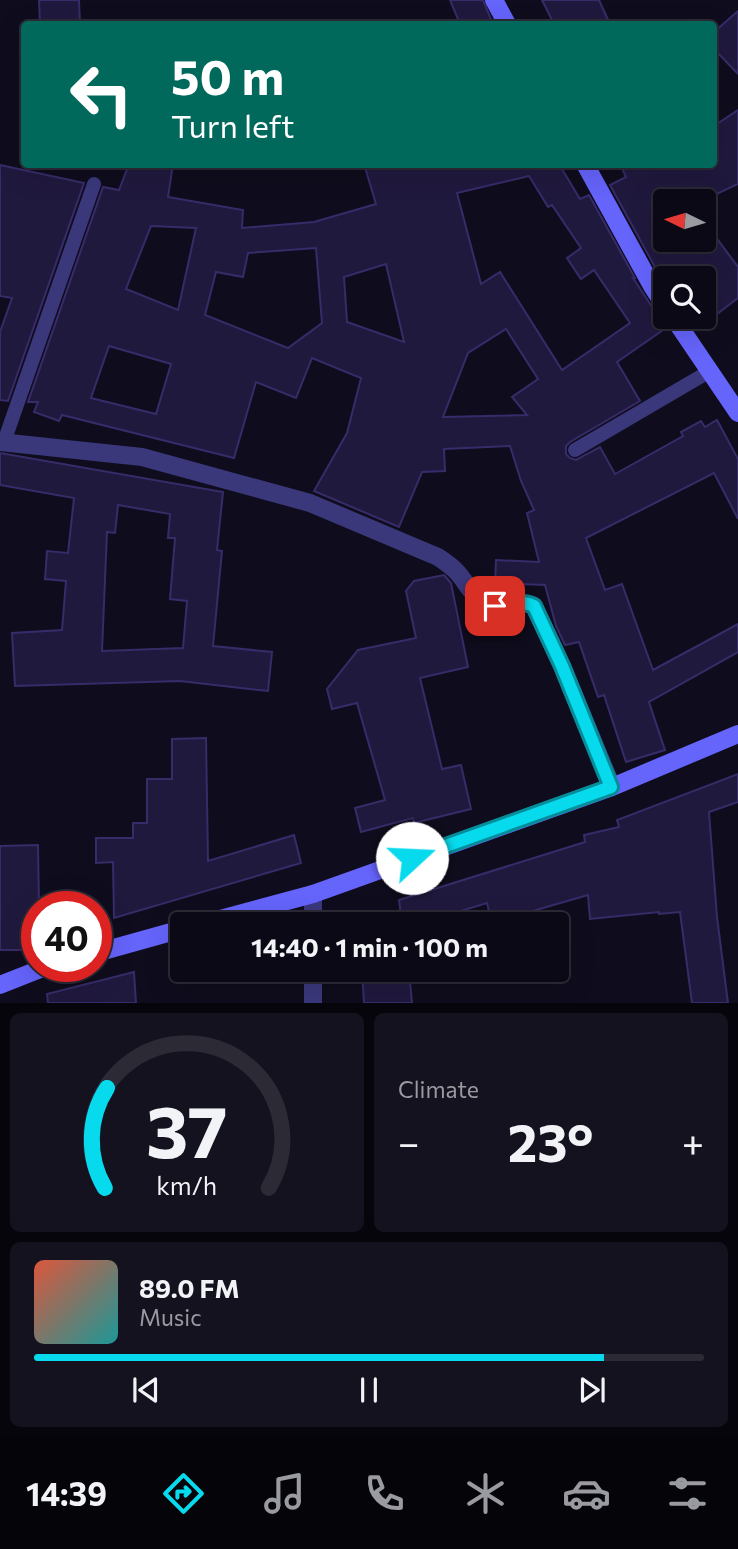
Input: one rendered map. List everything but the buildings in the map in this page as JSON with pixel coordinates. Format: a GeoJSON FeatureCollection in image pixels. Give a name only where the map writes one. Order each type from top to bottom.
{"type":"FeatureCollection","features":[{"type":"Feature","properties":{"kind":"street"},"geometry":{"type":"LineString","coordinates":[[494,0],[505,21]]}},
{"type":"Feature","properties":{"kind":"street"},"geometry":{"type":"LineString","coordinates":[[586,168],[653,288]]}},
{"type":"Feature","properties":{"kind":"street"},"geometry":{"type":"LineString","coordinates":[[681,329],[738,413]]}},
{"type":"Feature","properties":{"kind":"street"},"geometry":{"type":"LineString","coordinates":[[2,442],[142,457],[310,503],[439,557],[455,570],[484,604],[495,606],[528,603],[534,606],[562,666],[611,787]]}},
{"type":"Feature","properties":{"kind":"street"},"geometry":{"type":"LineString","coordinates":[[246,912],[313,894],[611,787],[738,734]]}},
{"type":"Feature","properties":{"kind":"street"},"geometry":{"type":"LineString","coordinates":[[313,894],[313,912]]}},
{"type":"Feature","properties":{"kind":"street"},"geometry":{"type":"LineString","coordinates":[[112,949],[170,932]]}},
{"type":"Feature","properties":{"kind":"street"},"geometry":{"type":"LineString","coordinates":[[0,985],[21,977]]}},
{"type":"Feature","properties":{"kind":"street"},"geometry":{"type":"LineString","coordinates":[[313,982],[313,1003]]}},
{"type":"Feature","properties":{"kind":"lane"},"geometry":{"type":"LineString","coordinates":[[2,442],[94,184]]}},
{"type":"Feature","properties":{"kind":"lane"},"geometry":{"type":"LineString","coordinates":[[575,450],[710,371]]}},
{"type":"Feature","properties":{"kind":"route"},"geometry":{"type":"LineString","coordinates":[[412,858],[611,787],[562,666],[534,606],[528,603],[495,606]]}}]}
